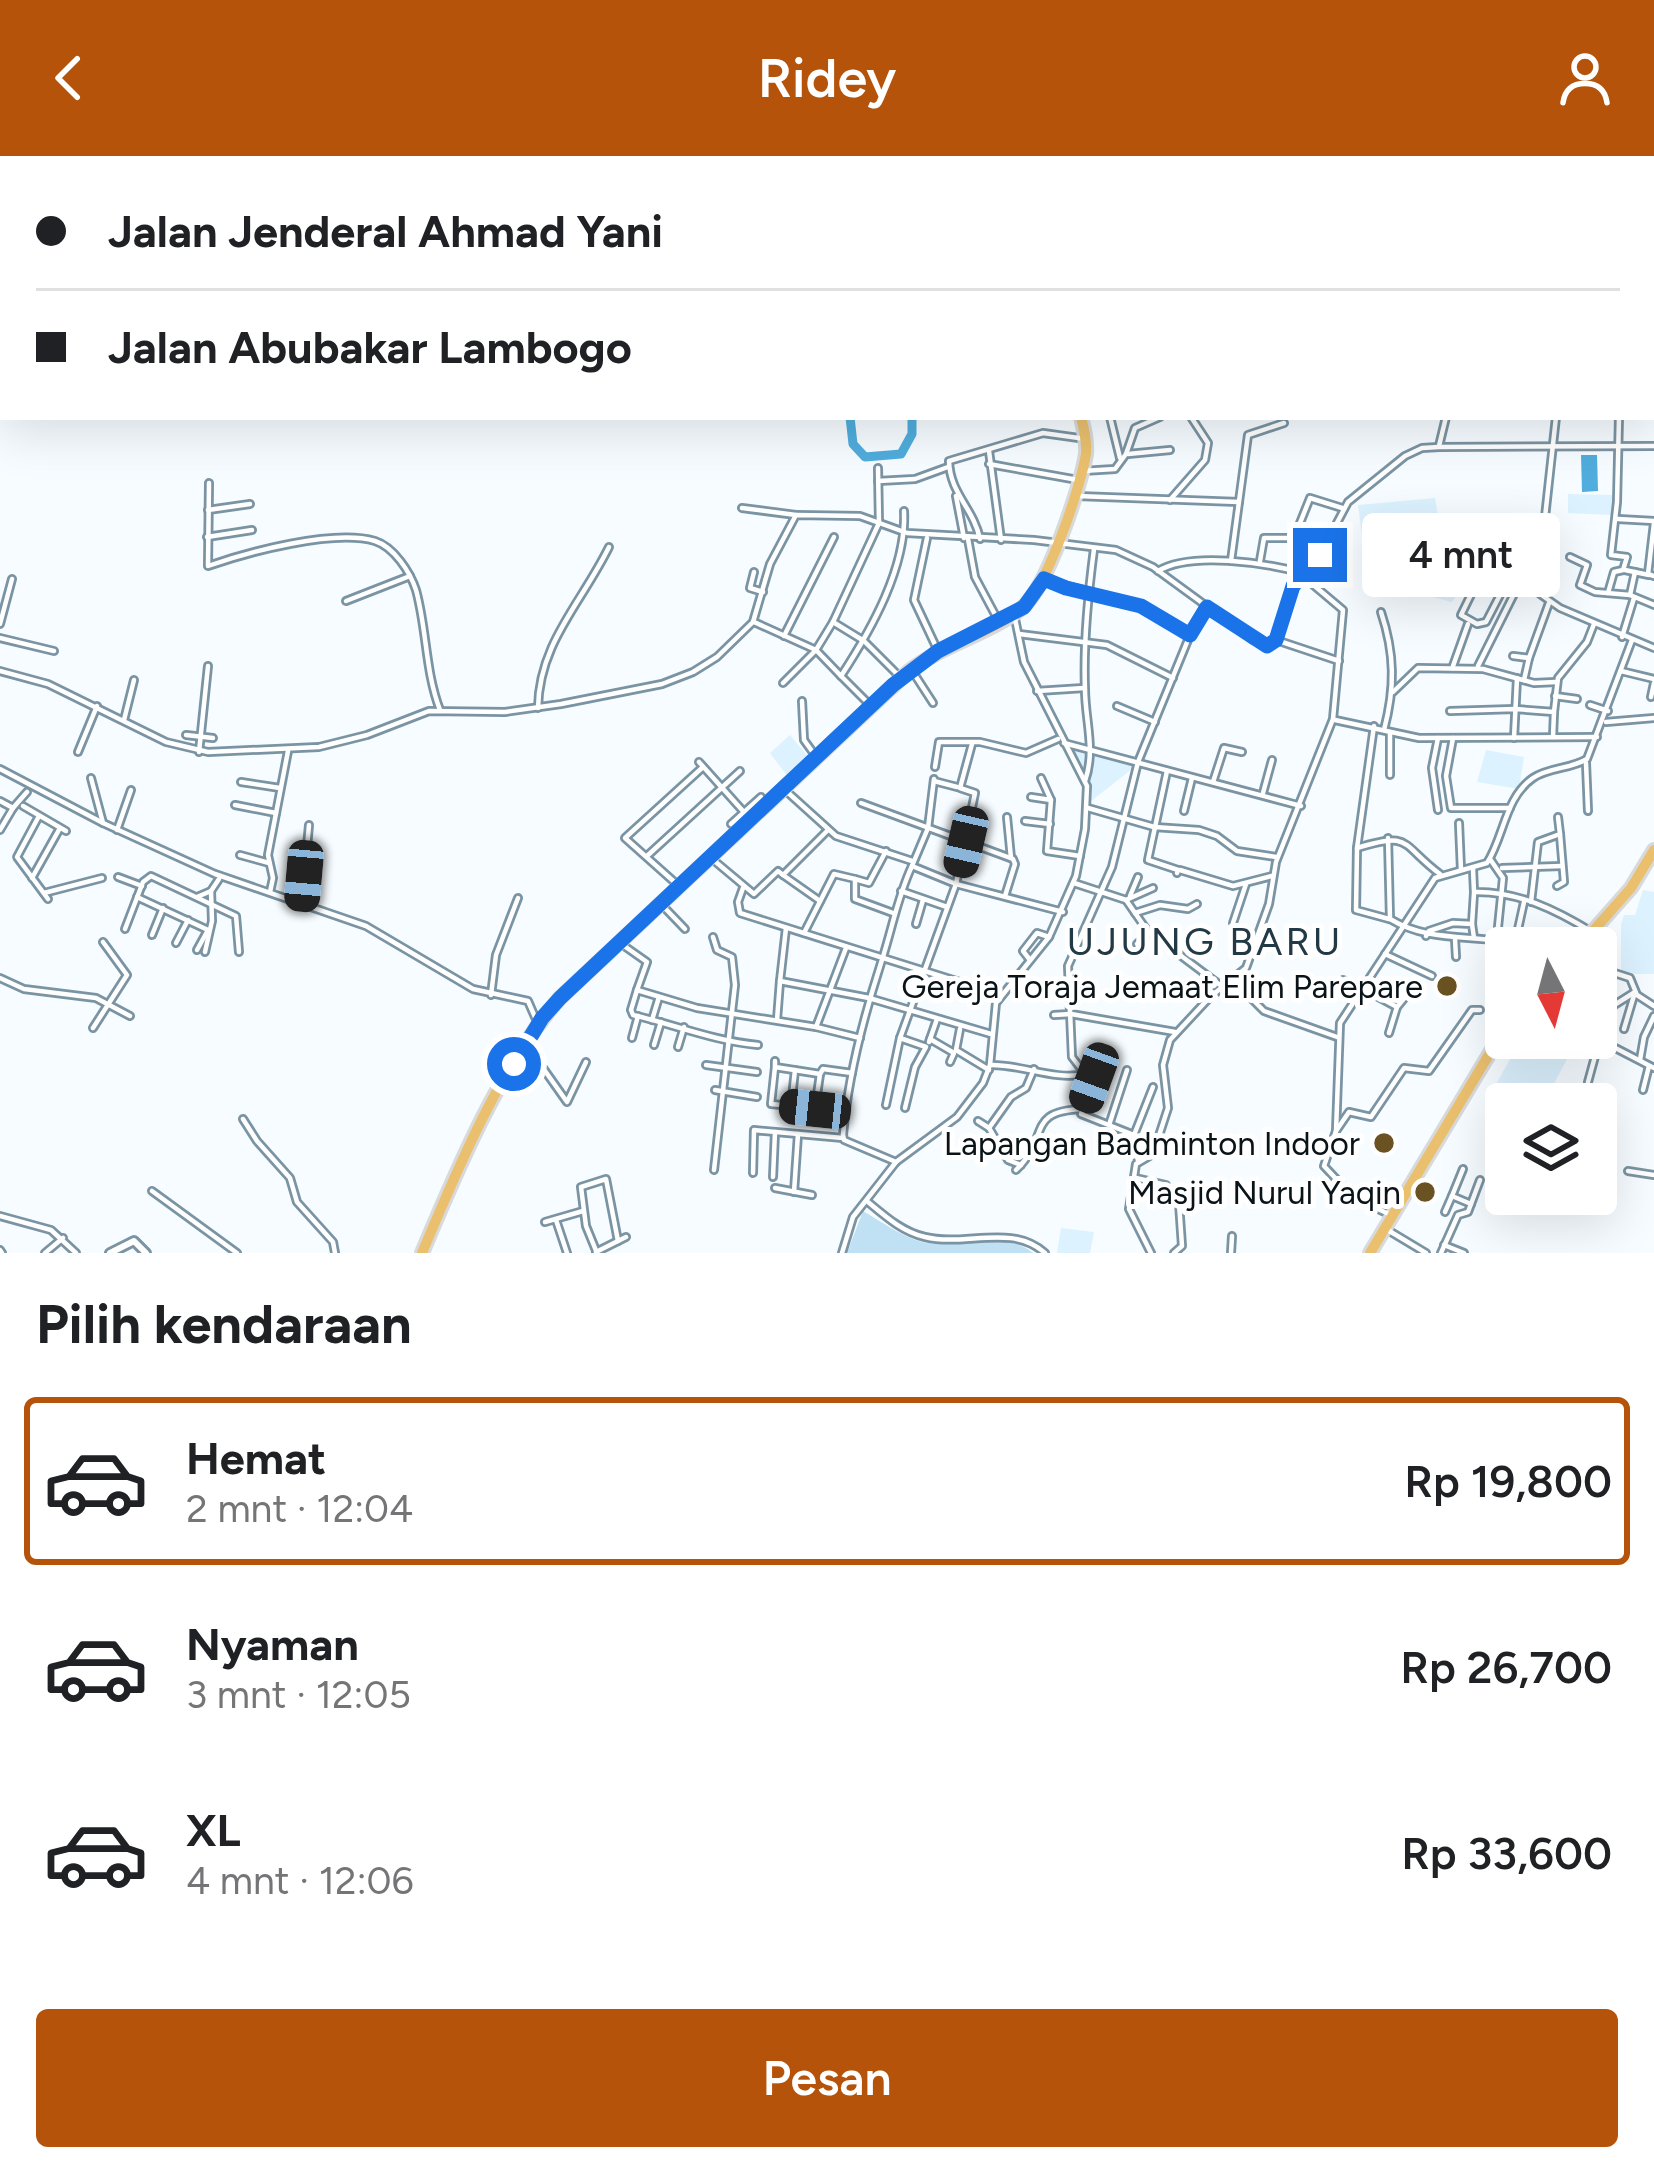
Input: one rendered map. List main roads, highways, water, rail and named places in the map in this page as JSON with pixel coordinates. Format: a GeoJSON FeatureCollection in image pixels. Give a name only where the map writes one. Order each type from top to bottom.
{"type":"FeatureCollection","features":[{"type":"Feature","properties":{"kind":"highway"},"geometry":{"type":"LineString","coordinates":[[422,1253],[456,1174],[519,1055],[560,998],[711,858],[748,816],[784,789],[911,669],[1014,614],[1031,600],[1044,579],[1080,476],[1086,439],[1082,420]]}},
{"type":"Feature","properties":{"kind":"highway"},"geometry":{"type":"LineString","coordinates":[[1596,927],[1631,888],[1654,850]]}},
{"type":"Feature","properties":{"kind":"highway"},"geometry":{"type":"LineString","coordinates":[[1370,1253],[1485,1056]]}},
{"type":"Feature","properties":{"kind":"water"},"geometry":{"type":"Polygon","coordinates":[[[1581,455],[1597,455],[1598,491],[1582,492],[1581,455]]]}},
{"type":"Feature","properties":{"kind":"waterway"},"geometry":{"type":"LineString","coordinates":[[850,420],[853,444],[865,457],[901,454],[912,434],[912,420]]}},
{"type":"Feature","properties":{"kind":"place","name":"Gereja Toraja Jemaat Elim Parepare"},"geometry":{"type":"Point","coordinates":[1447,986]}},
{"type":"Feature","properties":{"kind":"place","name":"Lapangan Badminton Indoor"},"geometry":{"type":"Point","coordinates":[1384,1143]}},
{"type":"Feature","properties":{"kind":"place","name":"Masjid Nurul Yaqin"},"geometry":{"type":"Point","coordinates":[1425,1192]}},
{"type":"Feature","properties":{"kind":"district","name":"UJUNG BARU"},"geometry":{"type":"Point","coordinates":[1205,941]}}]}
